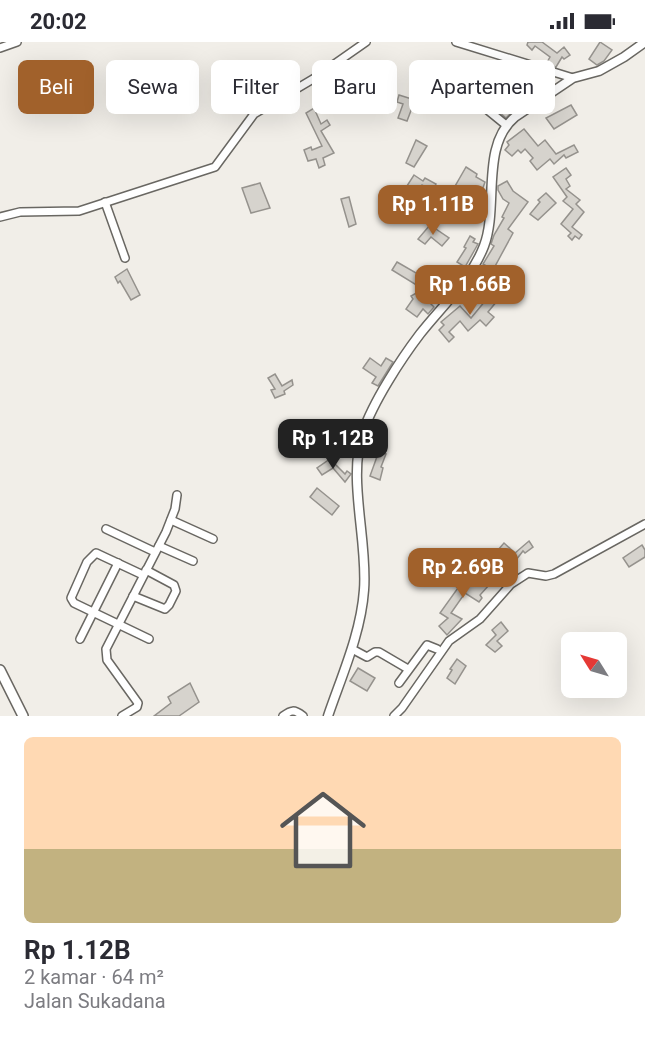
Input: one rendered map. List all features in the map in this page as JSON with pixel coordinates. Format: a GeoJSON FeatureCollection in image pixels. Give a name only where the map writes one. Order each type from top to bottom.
{"type":"FeatureCollection","features":[{"type":"Feature","properties":{"kind":"highway"},"geometry":{"type":"LineString","coordinates":[[0,670],[23,716]]}},
{"type":"Feature","properties":{"kind":"main road"},"geometry":{"type":"LineString","coordinates":[[328,716],[352,649],[359,624],[364,590],[358,469],[362,433],[396,370],[419,336],[473,267],[484,245],[490,215],[496,145],[506,125],[573,78],[599,70],[624,57],[645,42]]}},
{"type":"Feature","properties":{"kind":"street"},"geometry":{"type":"LineString","coordinates":[[0,48],[17,42]]}},
{"type":"Feature","properties":{"kind":"street"},"geometry":{"type":"LineString","coordinates":[[0,217],[20,212],[79,212],[215,167],[254,114],[313,79],[366,42]]}},
{"type":"Feature","properties":{"kind":"street"},"geometry":{"type":"LineString","coordinates":[[456,42],[573,78]]}},
{"type":"Feature","properties":{"kind":"street"},"geometry":{"type":"LineString","coordinates":[[492,114],[506,125]]}},
{"type":"Feature","properties":{"kind":"street"},"geometry":{"type":"LineString","coordinates":[[105,202],[125,258]]}},
{"type":"Feature","properties":{"kind":"street"},"geometry":{"type":"LineString","coordinates":[[122,716],[136,707],[138,703],[105,655],[106,649],[171,520],[177,495]]}},
{"type":"Feature","properties":{"kind":"street"},"geometry":{"type":"LineString","coordinates":[[171,520],[213,539]]}},
{"type":"Feature","properties":{"kind":"street"},"geometry":{"type":"LineString","coordinates":[[394,716],[449,640],[480,619],[511,584],[528,573],[546,576],[554,574],[645,524]]}},
{"type":"Feature","properties":{"kind":"street"},"geometry":{"type":"LineString","coordinates":[[106,529],[193,561]]}},
{"type":"Feature","properties":{"kind":"street"},"geometry":{"type":"LineString","coordinates":[[134,596],[165,609],[176,591],[175,585],[96,553],[87,562],[71,600],[149,639]]}},
{"type":"Feature","properties":{"kind":"street"},"geometry":{"type":"LineString","coordinates":[[80,639],[118,563]]}},
{"type":"Feature","properties":{"kind":"street"},"geometry":{"type":"LineString","coordinates":[[399,683],[427,645],[437,649]]}},
{"type":"Feature","properties":{"kind":"street"},"geometry":{"type":"LineString","coordinates":[[352,649],[367,657],[379,652],[408,669]]}},
{"type":"Feature","properties":{"kind":"street"},"geometry":{"type":"LineString","coordinates":[[283,716],[290,711],[303,716]]}},
{"type":"Feature","properties":{"kind":"building"},"geometry":{"type":"Polygon","coordinates":[[[528,42],[542,42],[557,53],[564,47],[570,55],[564,59],[562,57],[556,67],[555,60],[548,60],[550,57],[535,46],[532,50],[527,45],[528,42]]]}},
{"type":"Feature","properties":{"kind":"building"},"geometry":{"type":"Polygon","coordinates":[[[600,42],[612,50],[604,61],[597,65],[589,59],[600,42]]]}},
{"type":"Feature","properties":{"kind":"building"},"geometry":{"type":"Polygon","coordinates":[[[399,95],[409,98],[410,114],[407,121],[398,118],[403,104],[397,102],[399,95]]]}},
{"type":"Feature","properties":{"kind":"building"},"geometry":{"type":"Polygon","coordinates":[[[571,105],[577,115],[554,129],[546,118],[571,105]]]}},
{"type":"Feature","properties":{"kind":"building"},"geometry":{"type":"Polygon","coordinates":[[[312,109],[312,114],[317,114],[321,124],[327,120],[330,125],[321,131],[334,153],[323,158],[325,165],[319,168],[316,159],[308,161],[304,150],[322,146],[306,113],[312,109]]]}},
{"type":"Feature","properties":{"kind":"building"},"geometry":{"type":"Polygon","coordinates":[[[524,129],[538,146],[545,140],[556,154],[574,145],[578,152],[566,158],[564,155],[554,164],[550,159],[537,170],[530,161],[533,158],[525,149],[521,153],[518,150],[512,156],[505,150],[509,145],[507,142],[524,129]]]}},
{"type":"Feature","properties":{"kind":"building"},"geometry":{"type":"Polygon","coordinates":[[[416,140],[427,146],[414,167],[406,163],[416,140]]]}},
{"type":"Feature","properties":{"kind":"building"},"geometry":{"type":"Polygon","coordinates":[[[466,167],[485,182],[480,196],[485,198],[481,206],[468,200],[463,207],[456,202],[463,193],[454,188],[466,167]]]}},
{"type":"Feature","properties":{"kind":"building"},"geometry":{"type":"Polygon","coordinates":[[[566,168],[571,175],[566,179],[570,186],[566,189],[580,200],[576,204],[584,212],[572,227],[582,235],[579,239],[575,236],[572,240],[568,236],[571,233],[561,224],[573,209],[563,201],[567,197],[553,177],[566,168]]]}},
{"type":"Feature","properties":{"kind":"building"},"geometry":{"type":"Polygon","coordinates":[[[414,175],[423,181],[425,178],[436,184],[432,191],[422,185],[412,199],[403,192],[414,175]]]}},
{"type":"Feature","properties":{"kind":"building"},"geometry":{"type":"Polygon","coordinates":[[[507,181],[513,191],[528,202],[508,229],[513,233],[493,270],[483,264],[494,246],[491,244],[494,235],[504,218],[502,217],[509,203],[503,199],[498,190],[498,186],[507,181]]]}},
{"type":"Feature","properties":{"kind":"building"},"geometry":{"type":"Polygon","coordinates":[[[260,183],[270,208],[251,213],[242,188],[260,183]]]}},
{"type":"Feature","properties":{"kind":"building"},"geometry":{"type":"Polygon","coordinates":[[[546,193],[556,203],[538,220],[530,214],[540,202],[538,200],[546,193]]]}},
{"type":"Feature","properties":{"kind":"building"},"geometry":{"type":"Polygon","coordinates":[[[349,197],[356,224],[349,227],[341,199],[349,197]]]}},
{"type":"Feature","properties":{"kind":"building"},"geometry":{"type":"Polygon","coordinates":[[[430,225],[449,238],[442,246],[431,237],[425,244],[418,239],[430,225]]]}},
{"type":"Feature","properties":{"kind":"building"},"geometry":{"type":"Polygon","coordinates":[[[470,236],[475,239],[473,242],[478,244],[465,267],[457,262],[470,236]]]}},
{"type":"Feature","properties":{"kind":"building"},"geometry":{"type":"Polygon","coordinates":[[[397,262],[418,274],[439,295],[431,304],[434,307],[428,314],[423,309],[417,317],[406,309],[413,299],[411,296],[420,291],[415,284],[392,270],[397,262]]]}},
{"type":"Feature","properties":{"kind":"building"},"geometry":{"type":"Polygon","coordinates":[[[127,269],[140,295],[131,300],[120,281],[118,283],[115,277],[127,269]]]}},
{"type":"Feature","properties":{"kind":"building"},"geometry":{"type":"Polygon","coordinates":[[[495,289],[502,295],[488,312],[494,317],[486,326],[480,320],[468,331],[460,321],[449,332],[454,337],[449,342],[439,330],[444,325],[441,322],[460,306],[471,318],[495,289]]]}},
{"type":"Feature","properties":{"kind":"building"},"geometry":{"type":"Polygon","coordinates":[[[370,358],[381,366],[386,358],[393,362],[378,386],[372,383],[376,377],[363,368],[370,358]]]}},
{"type":"Feature","properties":{"kind":"building"},"geometry":{"type":"Polygon","coordinates":[[[275,374],[282,386],[292,380],[293,385],[284,391],[285,394],[275,398],[271,390],[275,389],[268,378],[275,374]]]}},
{"type":"Feature","properties":{"kind":"building"},"geometry":{"type":"Polygon","coordinates":[[[379,451],[386,454],[381,467],[383,468],[380,480],[370,476],[379,451]]]}},
{"type":"Feature","properties":{"kind":"building"},"geometry":{"type":"Polygon","coordinates":[[[330,459],[345,474],[347,471],[351,474],[345,482],[333,468],[322,475],[317,468],[330,459]]]}},
{"type":"Feature","properties":{"kind":"building"},"geometry":{"type":"Polygon","coordinates":[[[317,488],[339,506],[332,515],[310,497],[317,488]]]}},
{"type":"Feature","properties":{"kind":"building"},"geometry":{"type":"Polygon","coordinates":[[[529,541],[533,547],[525,553],[523,551],[505,574],[497,566],[506,557],[498,550],[504,543],[515,553],[529,541]]]}},
{"type":"Feature","properties":{"kind":"building"},"geometry":{"type":"Polygon","coordinates":[[[642,545],[645,557],[629,567],[623,558],[642,545]]]}},
{"type":"Feature","properties":{"kind":"building"},"geometry":{"type":"Polygon","coordinates":[[[457,574],[469,582],[471,579],[481,585],[488,574],[497,580],[493,586],[490,584],[480,595],[482,598],[479,602],[465,593],[451,613],[462,619],[447,635],[439,626],[448,618],[440,613],[458,588],[451,583],[457,574]]]}},
{"type":"Feature","properties":{"kind":"building"},"geometry":{"type":"Polygon","coordinates":[[[501,622],[508,631],[497,641],[502,646],[495,652],[486,645],[496,635],[492,630],[501,622]]]}},
{"type":"Feature","properties":{"kind":"building"},"geometry":{"type":"Polygon","coordinates":[[[457,659],[466,666],[455,684],[447,678],[457,659]]]}},
{"type":"Feature","properties":{"kind":"building"},"geometry":{"type":"Polygon","coordinates":[[[358,668],[375,678],[367,691],[350,681],[358,668]]]}},
{"type":"Feature","properties":{"kind":"building"},"geometry":{"type":"Polygon","coordinates":[[[190,683],[199,702],[179,716],[154,716],[171,703],[168,697],[190,683]]]}}]}
